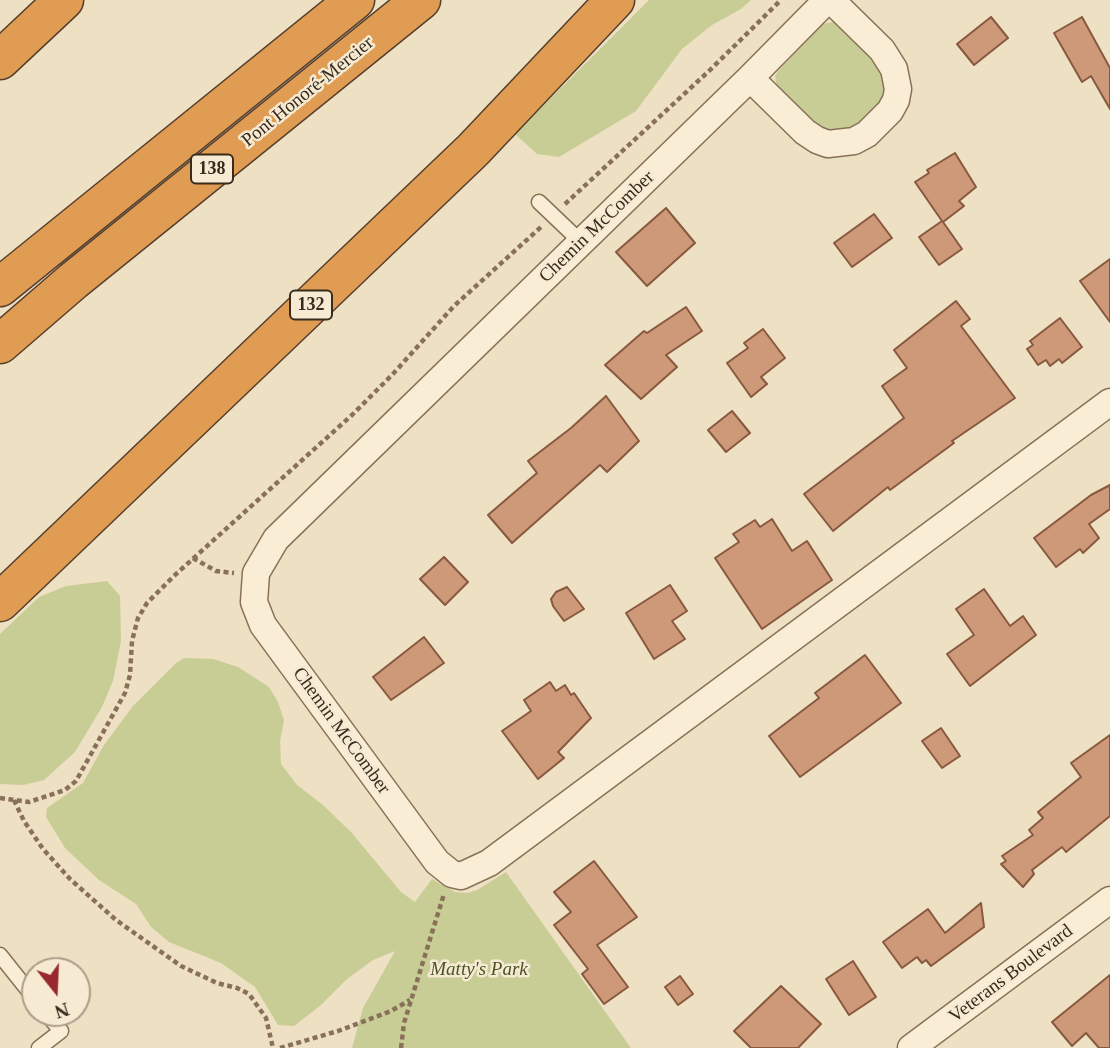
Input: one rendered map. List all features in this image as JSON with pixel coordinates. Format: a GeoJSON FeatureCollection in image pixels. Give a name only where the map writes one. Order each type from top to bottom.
{"type":"FeatureCollection","features":[{"type":"Feature","properties":{"kind":"highway"},"geometry":{"type":"LineString","coordinates":[[0,60],[64,0]]}},
{"type":"Feature","properties":{"kind":"highway","name":"138"},"geometry":{"type":"LineString","coordinates":[[0,287],[355,0]]}},
{"type":"Feature","properties":{"kind":"highway","name":"Pont Honoré-Mercier"},"geometry":{"type":"LineString","coordinates":[[2,342],[421,0]]}},
{"type":"Feature","properties":{"kind":"highway","name":"132"},"geometry":{"type":"LineString","coordinates":[[0,602],[464,159],[615,0]]}},
{"type":"Feature","properties":{"kind":"street"},"geometry":{"type":"LineString","coordinates":[[750,78],[805,132],[817,140],[828,144],[854,141],[867,134],[890,111],[896,100],[898,89],[894,69],[882,50],[829,0]]}},
{"type":"Feature","properties":{"kind":"street","name":"Chemin McComber"},"geometry":{"type":"LineString","coordinates":[[452,874],[437,862],[263,625],[254,602],[256,573],[276,539],[829,0]]}},
{"type":"Feature","properties":{"kind":"street"},"geometry":{"type":"LineString","coordinates":[[452,874],[461,876],[489,863],[1110,402]]}},
{"type":"Feature","properties":{"kind":"street","name":"Veterans Boulevard"},"geometry":{"type":"LineString","coordinates":[[911,1048],[1110,900]]}},
{"type":"Feature","properties":{"kind":"lane"},"geometry":{"type":"LineString","coordinates":[[539,202],[581,242]]}},
{"type":"Feature","properties":{"kind":"lane"},"geometry":{"type":"LineString","coordinates":[[0,955],[21,981]]}},
{"type":"Feature","properties":{"kind":"lane"},"geometry":{"type":"LineString","coordinates":[[39,1048],[61,1031],[58,1027]]}},
{"type":"Feature","properties":{"kind":"path"},"geometry":{"type":"LineString","coordinates":[[0,798],[29,802],[47,798],[65,790],[76,781],[125,693],[130,674],[132,641],[138,618],[147,604],[193,558],[352,415],[454,306],[709,71],[781,0]]}},
{"type":"Feature","properties":{"kind":"path"},"geometry":{"type":"LineString","coordinates":[[193,558],[215,571],[242,573]]}},
{"type":"Feature","properties":{"kind":"path"},"geometry":{"type":"LineString","coordinates":[[15,800],[24,821],[43,849],[70,879],[116,920],[181,966],[248,994],[266,1018],[273,1048]]}},
{"type":"Feature","properties":{"kind":"path"},"geometry":{"type":"LineString","coordinates":[[401,1048],[404,1023],[452,874]]}},
{"type":"Feature","properties":{"kind":"path"},"geometry":{"type":"LineString","coordinates":[[280,1048],[359,1023],[391,1011],[412,999]]}},
{"type":"Feature","properties":{"kind":"green space"},"geometry":{"type":"Polygon","coordinates":[[[649,0],[751,0],[741,9],[712,25],[682,49],[636,111],[559,157],[537,154],[515,134],[649,0]]]}},
{"type":"Feature","properties":{"kind":"green space"},"geometry":{"type":"Polygon","coordinates":[[[838,23],[879,63],[887,82],[885,96],[859,126],[849,131],[820,131],[776,83],[775,76],[779,70],[823,24],[838,23]]]}},
{"type":"Feature","properties":{"kind":"green space"},"geometry":{"type":"Polygon","coordinates":[[[107,581],[120,596],[121,641],[113,681],[102,707],[75,752],[44,780],[23,785],[0,784],[0,634],[39,597],[66,586],[107,581]]]}},
{"type":"Feature","properties":{"kind":"green space","name":"Matty's Park"},"geometry":{"type":"Polygon","coordinates":[[[184,658],[213,659],[238,667],[269,687],[284,720],[280,741],[281,764],[297,785],[351,832],[401,892],[415,902],[432,879],[455,892],[467,893],[506,872],[631,1048],[352,1048],[363,1008],[395,951],[373,960],[347,979],[321,1005],[294,1026],[278,1025],[255,987],[221,963],[169,942],[151,927],[136,904],[99,880],[65,848],[46,817],[47,808],[83,783],[104,745],[133,706],[184,658]]]}},
{"type":"Feature","properties":{"kind":"building"},"geometry":{"type":"Polygon","coordinates":[[[991,17],[1008,38],[974,65],[957,44],[991,17]]]}},
{"type":"Feature","properties":{"kind":"building"},"geometry":{"type":"Polygon","coordinates":[[[1082,17],[1110,68],[1110,109],[1091,76],[1082,82],[1054,33],[1082,17]]]}},
{"type":"Feature","properties":{"kind":"building"},"geometry":{"type":"Polygon","coordinates":[[[955,153],[976,187],[959,201],[964,206],[943,222],[962,249],[939,265],[919,237],[942,221],[915,182],[929,173],[927,170],[955,153]]]}},
{"type":"Feature","properties":{"kind":"building"},"geometry":{"type":"Polygon","coordinates":[[[666,208],[695,243],[647,286],[616,252],[666,208]]]}},
{"type":"Feature","properties":{"kind":"building"},"geometry":{"type":"Polygon","coordinates":[[[874,214],[892,238],[852,267],[834,243],[874,214]]]}},
{"type":"Feature","properties":{"kind":"building"},"geometry":{"type":"Polygon","coordinates":[[[1110,259],[1110,322],[1080,281],[1110,259]]]}},
{"type":"Feature","properties":{"kind":"building"},"geometry":{"type":"Polygon","coordinates":[[[956,301],[970,319],[961,326],[1015,398],[952,441],[954,443],[890,490],[888,487],[833,531],[804,494],[904,418],[882,386],[907,368],[894,350],[956,301]]]}},
{"type":"Feature","properties":{"kind":"building"},"geometry":{"type":"Polygon","coordinates":[[[686,307],[702,331],[666,355],[677,367],[641,399],[605,365],[644,331],[647,333],[686,307]]]}},
{"type":"Feature","properties":{"kind":"building"},"geometry":{"type":"Polygon","coordinates":[[[1060,318],[1082,347],[1062,363],[1059,359],[1050,366],[1046,360],[1038,365],[1027,349],[1033,345],[1030,341],[1060,318]]]}},
{"type":"Feature","properties":{"kind":"building"},"geometry":{"type":"Polygon","coordinates":[[[763,329],[785,358],[761,377],[767,384],[751,397],[727,363],[748,348],[744,343],[763,329]]]}},
{"type":"Feature","properties":{"kind":"building"},"geometry":{"type":"Polygon","coordinates":[[[606,396],[639,441],[607,472],[600,465],[512,543],[488,515],[537,473],[528,461],[571,428],[606,396]]]}},
{"type":"Feature","properties":{"kind":"building"},"geometry":{"type":"Polygon","coordinates":[[[732,411],[750,433],[726,452],[708,430],[732,411]]]}},
{"type":"Feature","properties":{"kind":"building"},"geometry":{"type":"Polygon","coordinates":[[[1110,485],[1110,509],[1089,524],[1099,538],[1083,553],[1080,549],[1056,567],[1034,538],[1091,495],[1110,485]]]}},
{"type":"Feature","properties":{"kind":"building"},"geometry":{"type":"Polygon","coordinates":[[[772,519],[792,551],[807,541],[832,580],[762,629],[715,558],[739,542],[733,534],[755,520],[760,527],[772,519]]]}},
{"type":"Feature","properties":{"kind":"building"},"geometry":{"type":"Polygon","coordinates":[[[444,557],[468,582],[445,605],[420,579],[444,557]]]}},
{"type":"Feature","properties":{"kind":"building"},"geometry":{"type":"Polygon","coordinates":[[[670,585],[687,611],[672,621],[685,639],[654,659],[626,613],[670,585]]]}},
{"type":"Feature","properties":{"kind":"building"},"geometry":{"type":"Polygon","coordinates":[[[567,587],[584,609],[564,621],[551,599],[556,592],[567,587]]]}},
{"type":"Feature","properties":{"kind":"building"},"geometry":{"type":"Polygon","coordinates":[[[984,589],[1010,626],[1023,616],[1036,635],[970,686],[947,654],[974,635],[956,609],[984,589]]]}},
{"type":"Feature","properties":{"kind":"building"},"geometry":{"type":"Polygon","coordinates":[[[424,637],[444,663],[391,700],[373,677],[424,637]]]}},
{"type":"Feature","properties":{"kind":"building"},"geometry":{"type":"Polygon","coordinates":[[[865,655],[901,703],[800,777],[769,736],[819,698],[815,693],[865,655]]]}},
{"type":"Feature","properties":{"kind":"building"},"geometry":{"type":"Polygon","coordinates":[[[550,682],[556,691],[565,685],[571,695],[574,693],[591,718],[558,752],[564,758],[538,779],[502,731],[531,711],[524,700],[550,682]]]}},
{"type":"Feature","properties":{"kind":"building"},"geometry":{"type":"Polygon","coordinates":[[[941,728],[960,756],[942,768],[922,741],[941,728]]]}},
{"type":"Feature","properties":{"kind":"building"},"geometry":{"type":"Polygon","coordinates":[[[1110,735],[1110,816],[1066,852],[1062,847],[1032,870],[1034,874],[1023,887],[1001,864],[1006,861],[1002,856],[1033,835],[1029,830],[1043,818],[1038,812],[1081,777],[1071,763],[1110,735]]]}},
{"type":"Feature","properties":{"kind":"building"},"geometry":{"type":"Polygon","coordinates":[[[594,861],[637,917],[597,945],[628,987],[604,1004],[582,974],[588,969],[554,925],[571,912],[554,892],[594,861]]]}},
{"type":"Feature","properties":{"kind":"building"},"geometry":{"type":"Polygon","coordinates":[[[981,903],[984,927],[931,966],[926,960],[922,963],[917,957],[902,968],[883,942],[928,909],[945,933],[981,903]]]}},
{"type":"Feature","properties":{"kind":"building"},"geometry":{"type":"Polygon","coordinates":[[[853,961],[876,997],[849,1015],[826,979],[853,961]]]}},
{"type":"Feature","properties":{"kind":"building"},"geometry":{"type":"Polygon","coordinates":[[[1110,975],[1110,1048],[1099,1048],[1086,1033],[1072,1046],[1052,1022],[1110,975]]]}},
{"type":"Feature","properties":{"kind":"building"},"geometry":{"type":"Polygon","coordinates":[[[680,976],[693,994],[678,1005],[665,987],[680,976]]]}},
{"type":"Feature","properties":{"kind":"building"},"geometry":{"type":"Polygon","coordinates":[[[781,986],[821,1024],[798,1048],[751,1048],[734,1031],[781,986]]]}}]}
